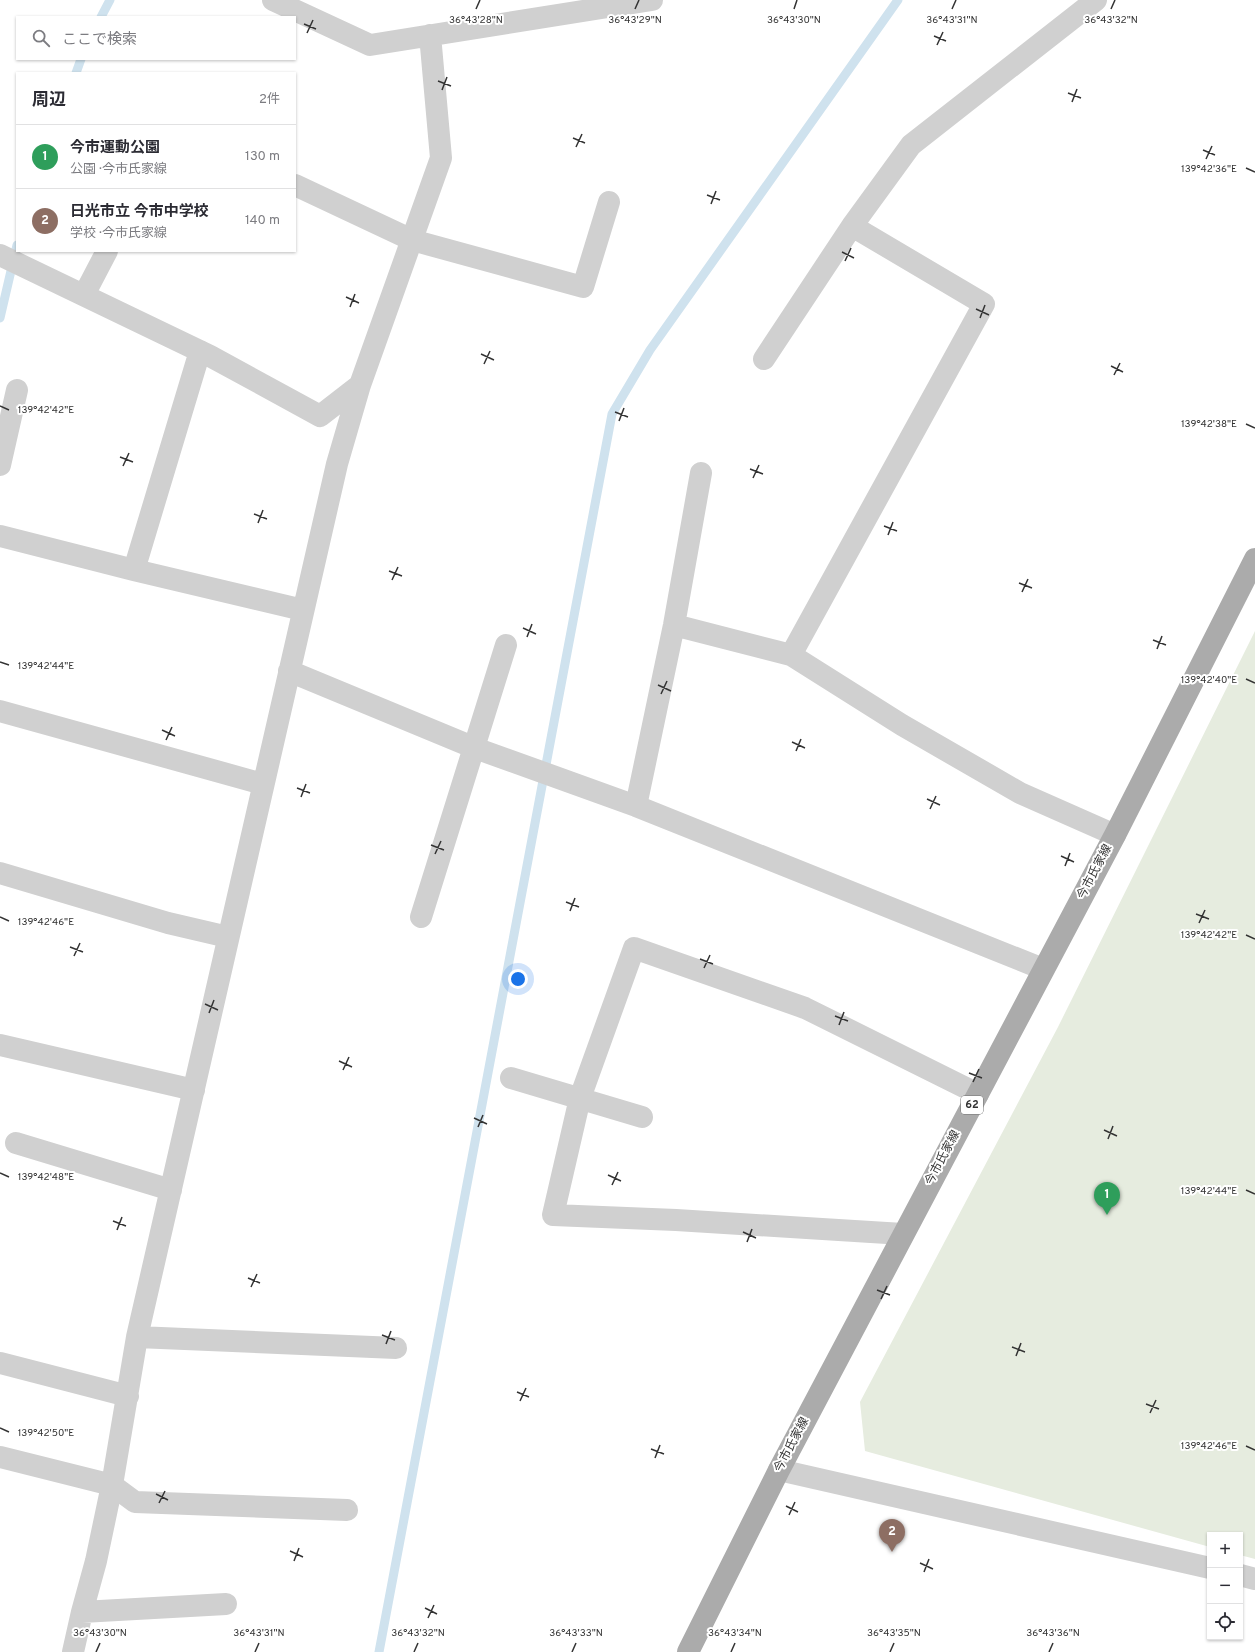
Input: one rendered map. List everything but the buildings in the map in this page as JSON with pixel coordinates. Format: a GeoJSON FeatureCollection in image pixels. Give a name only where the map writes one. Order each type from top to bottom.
{"type":"FeatureCollection","features":[{"type":"Feature","properties":{"kind":"main road","name":"今市氏家線"},"geometry":{"type":"LineString","coordinates":[[688,1652],[779,1470],[1115,835],[1255,559]]}},
{"type":"Feature","properties":{"kind":"street"},"geometry":{"type":"LineString","coordinates":[[273,0],[370,45],[652,0]]}},
{"type":"Feature","properties":{"kind":"street"},"geometry":{"type":"LineString","coordinates":[[764,359],[852,226],[911,145],[1096,0]]}},
{"type":"Feature","properties":{"kind":"street"},"geometry":{"type":"LineString","coordinates":[[73,1652],[96,1561],[112,1485],[137,1337],[337,464],[360,385],[441,158],[430,35]]}},
{"type":"Feature","properties":{"kind":"street"},"geometry":{"type":"LineString","coordinates":[[296,185],[412,240],[583,287],[609,202]]}},
{"type":"Feature","properties":{"kind":"street"},"geometry":{"type":"LineString","coordinates":[[791,654],[984,304],[852,226]]}},
{"type":"Feature","properties":{"kind":"street"},"geometry":{"type":"LineString","coordinates":[[84,295],[106,252]]}},
{"type":"Feature","properties":{"kind":"street"},"geometry":{"type":"LineString","coordinates":[[0,255],[200,351],[320,416],[360,385]]}},
{"type":"Feature","properties":{"kind":"street"},"geometry":{"type":"LineString","coordinates":[[134,570],[200,351]]}},
{"type":"Feature","properties":{"kind":"street"},"geometry":{"type":"LineString","coordinates":[[0,465],[17,390]]}},
{"type":"Feature","properties":{"kind":"street"},"geometry":{"type":"LineString","coordinates":[[636,806],[674,625],[701,473]]}},
{"type":"Feature","properties":{"kind":"street"},"geometry":{"type":"LineString","coordinates":[[0,536],[134,570],[303,610]]}},
{"type":"Feature","properties":{"kind":"street"},"geometry":{"type":"LineString","coordinates":[[674,625],[791,654],[902,725],[1020,793],[1115,835]]}},
{"type":"Feature","properties":{"kind":"street"},"geometry":{"type":"LineString","coordinates":[[421,917],[506,645]]}},
{"type":"Feature","properties":{"kind":"street"},"geometry":{"type":"LineString","coordinates":[[289,671],[475,748],[636,806],[1043,969]]}},
{"type":"Feature","properties":{"kind":"street"},"geometry":{"type":"LineString","coordinates":[[0,710],[263,784]]}},
{"type":"Feature","properties":{"kind":"street"},"geometry":{"type":"LineString","coordinates":[[0,873],[168,923],[228,937]]}},
{"type":"Feature","properties":{"kind":"street"},"geometry":{"type":"LineString","coordinates":[[903,1234],[676,1220],[553,1215],[580,1098],[634,948],[806,1008],[978,1094]]}},
{"type":"Feature","properties":{"kind":"street"},"geometry":{"type":"LineString","coordinates":[[0,1045],[194,1090]]}},
{"type":"Feature","properties":{"kind":"street"},"geometry":{"type":"LineString","coordinates":[[511,1078],[642,1117]]}},
{"type":"Feature","properties":{"kind":"street"},"geometry":{"type":"LineString","coordinates":[[16,1143],[171,1190]]}},
{"type":"Feature","properties":{"kind":"street"},"geometry":{"type":"LineString","coordinates":[[137,1337],[396,1348]]}},
{"type":"Feature","properties":{"kind":"street"},"geometry":{"type":"LineString","coordinates":[[0,1364],[128,1396]]}},
{"type":"Feature","properties":{"kind":"street"},"geometry":{"type":"LineString","coordinates":[[0,1457],[112,1485],[135,1502],[347,1510]]}},
{"type":"Feature","properties":{"kind":"street"},"geometry":{"type":"LineString","coordinates":[[779,1470],[1207,1567]]}},
{"type":"Feature","properties":{"kind":"street"},"geometry":{"type":"LineString","coordinates":[[1243,1576],[1255,1579]]}},
{"type":"Feature","properties":{"kind":"street"},"geometry":{"type":"LineString","coordinates":[[82,1612],[226,1604]]}},
{"type":"Feature","properties":{"kind":"shaded area"},"geometry":{"type":"Polygon","coordinates":[[[1255,631],[1255,1559],[1243,1556],[1243,1532],[1207,1532],[1207,1546],[865,1451],[860,1402],[1058,1027],[1255,631]]]}},
{"type":"Feature","properties":{"kind":"waterway"},"geometry":{"type":"LineString","coordinates":[[102,16],[110,0]]}},
{"type":"Feature","properties":{"kind":"waterway"},"geometry":{"type":"LineString","coordinates":[[379,1652],[612,414],[650,350],[898,0]]}},
{"type":"Feature","properties":{"kind":"waterway"},"geometry":{"type":"LineString","coordinates":[[76,72],[81,60]]}},
{"type":"Feature","properties":{"kind":"waterway"},"geometry":{"type":"LineString","coordinates":[[0,318],[16,249]]}},
{"type":"Feature","properties":{"kind":"place","name":"今市運動公園"},"geometry":{"type":"Point","coordinates":[1107,1215]}},
{"type":"Feature","properties":{"kind":"place","name":"日光市立 今市中学校"},"geometry":{"type":"Point","coordinates":[892,1552]}}]}
